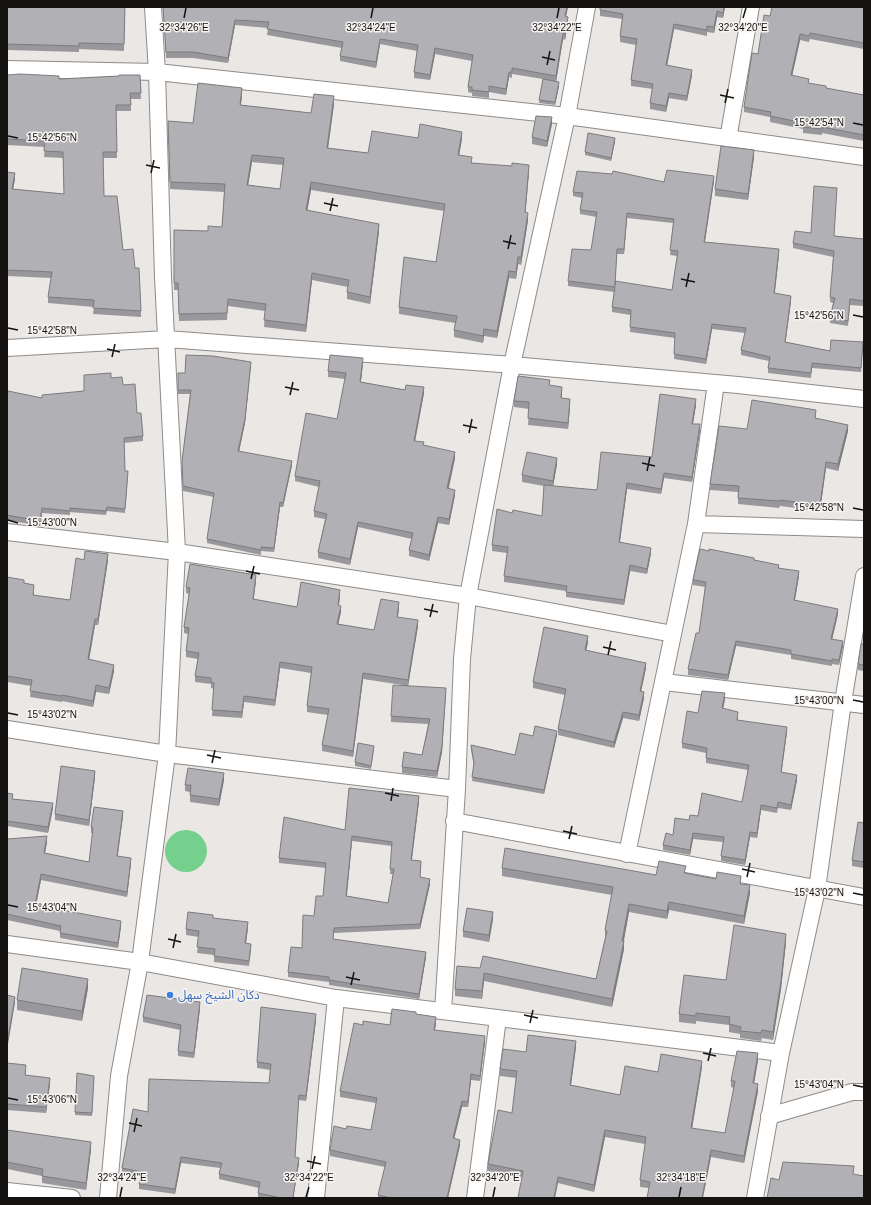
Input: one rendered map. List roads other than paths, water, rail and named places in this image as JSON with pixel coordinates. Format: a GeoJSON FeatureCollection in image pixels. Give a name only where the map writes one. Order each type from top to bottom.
{"type":"FeatureCollection","features":[{"type":"Feature","properties":{"kind":"street"},"geometry":{"type":"LineString","coordinates":[[108,1198],[119,1076],[140,962],[167,754],[177,552],[163,277],[157,72],[153,7]]}},
{"type":"Feature","properties":{"kind":"street"},"geometry":{"type":"LineString","coordinates":[[442,1011],[456,789],[462,659],[468,596],[512,365],[567,116],[587,7]]}},
{"type":"Feature","properties":{"kind":"street"},"geometry":{"type":"LineString","coordinates":[[728,139],[750,7]]}},
{"type":"Feature","properties":{"kind":"street"},"geometry":{"type":"LineString","coordinates":[[7,69],[157,72],[567,116],[864,158]]}},
{"type":"Feature","properties":{"kind":"street"},"geometry":{"type":"LineString","coordinates":[[7,348],[167,339],[512,365],[716,383],[864,399]]}},
{"type":"Feature","properties":{"kind":"street"},"geometry":{"type":"LineString","coordinates":[[628,854],[696,524],[716,383]]}},
{"type":"Feature","properties":{"kind":"street"},"geometry":{"type":"LineString","coordinates":[[696,524],[864,529]]}},
{"type":"Feature","properties":{"kind":"street"},"geometry":{"type":"LineString","coordinates":[[7,532],[177,552],[468,596],[673,634]]}},
{"type":"Feature","properties":{"kind":"street"},"geometry":{"type":"LineString","coordinates":[[755,1198],[781,1053],[817,888],[843,702],[864,576]]}},
{"type":"Feature","properties":{"kind":"street"},"geometry":{"type":"LineString","coordinates":[[664,682],[864,705]]}},
{"type":"Feature","properties":{"kind":"street"},"geometry":{"type":"LineString","coordinates":[[7,730],[167,754],[456,789]]}},
{"type":"Feature","properties":{"kind":"street"},"geometry":{"type":"LineString","coordinates":[[454,820],[628,854],[864,897]]}},
{"type":"Feature","properties":{"kind":"street"},"geometry":{"type":"LineString","coordinates":[[7,944],[140,962],[336,998],[632,1033],[781,1053]]}},
{"type":"Feature","properties":{"kind":"street"},"geometry":{"type":"LineString","coordinates":[[316,1198],[336,998]]}},
{"type":"Feature","properties":{"kind":"street"},"geometry":{"type":"LineString","coordinates":[[475,1198],[498,1018]]}},
{"type":"Feature","properties":{"kind":"street"},"geometry":{"type":"LineString","coordinates":[[769,1116],[852,1092],[864,1092]]}},
{"type":"Feature","properties":{"kind":"street"},"geometry":{"type":"LineString","coordinates":[[7,1191],[72,1198]]}},
{"type":"Feature","properties":{"kind":"place","name":"دكان الشيخ سهل"},"geometry":{"type":"Point","coordinates":[170,995]}}]}
